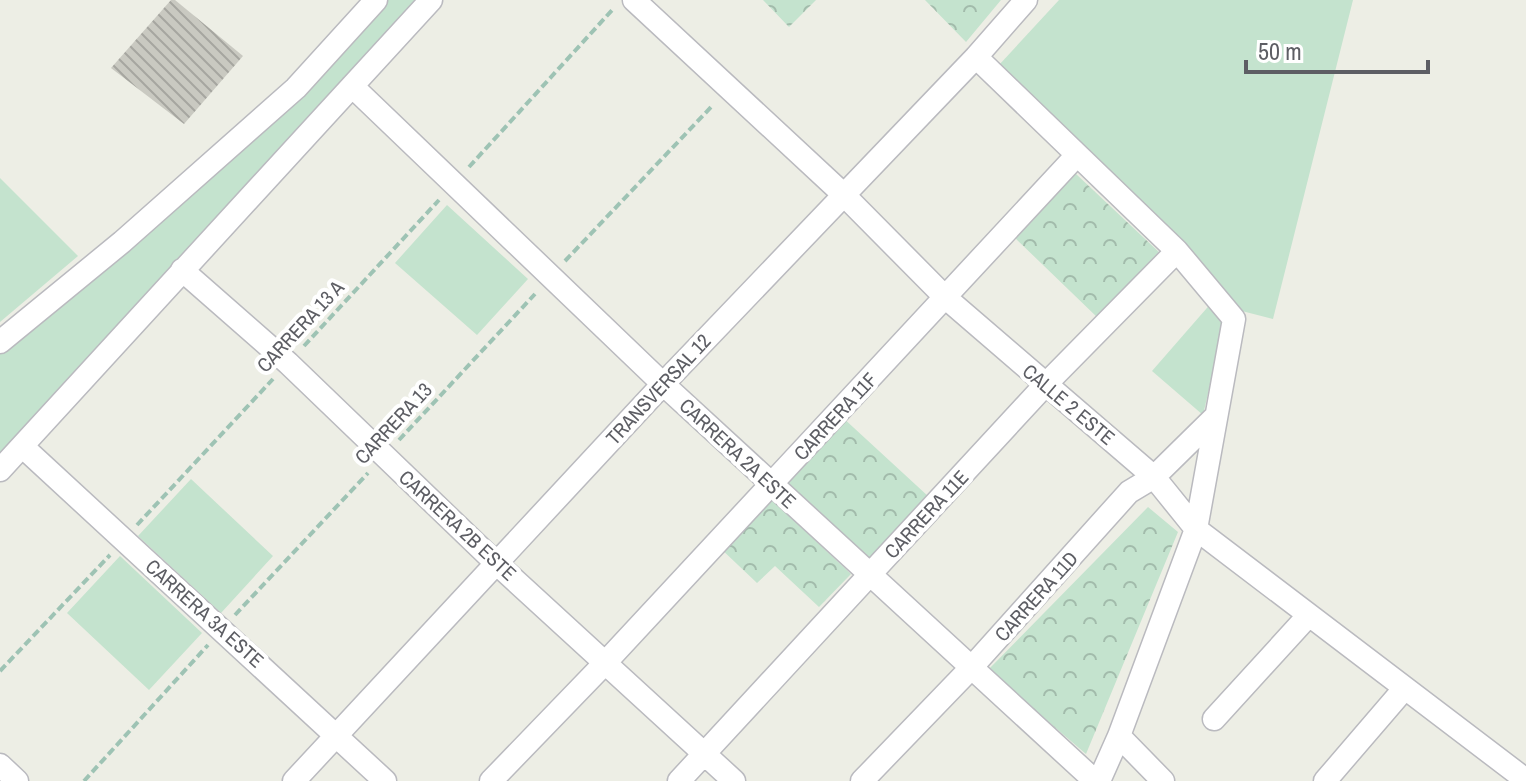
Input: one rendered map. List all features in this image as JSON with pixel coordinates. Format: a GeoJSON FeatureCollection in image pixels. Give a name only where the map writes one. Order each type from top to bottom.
{"type":"FeatureCollection","features":[{"type":"Feature","properties":{"kind":"street"},"geometry":{"type":"LineString","coordinates":[[0,342],[122,242],[296,88],[376,0]]}},
{"type":"Feature","properties":{"kind":"street"},"geometry":{"type":"LineString","coordinates":[[0,470],[431,0]]}},
{"type":"Feature","properties":{"kind":"street","name":"CALLE 2 ESTE"},"geometry":{"type":"LineString","coordinates":[[634,0],[843,194],[946,298],[1154,477],[1196,529],[1526,780]]}},
{"type":"Feature","properties":{"kind":"street","name":"TRANSVERSAL 12"},"geometry":{"type":"LineString","coordinates":[[294,781],[663,384],[976,57],[1026,0]]}},
{"type":"Feature","properties":{"kind":"street"},"geometry":{"type":"LineString","coordinates":[[976,57],[1177,251],[1234,319],[1196,529],[1119,736],[1097,781]]}},
{"type":"Feature","properties":{"kind":"street","name":"CARRERA 2A ESTE"},"geometry":{"type":"LineString","coordinates":[[352,86],[663,384],[1097,781]]}},
{"type":"Feature","properties":{"kind":"street","name":"CARRERA 11F"},"geometry":{"type":"LineString","coordinates":[[491,781],[605,663],[1077,155]]}},
{"type":"Feature","properties":{"kind":"street","name":"CARRERA 11E"},"geometry":{"type":"LineString","coordinates":[[679,781],[1045,385],[1177,251]]}},
{"type":"Feature","properties":{"kind":"street","name":"CARRERA 2B ESTE"},"geometry":{"type":"LineString","coordinates":[[182,270],[288,363],[496,563],[734,781]]}},
{"type":"Feature","properties":{"kind":"street","name":"CARRERA 11D"},"geometry":{"type":"LineString","coordinates":[[862,781],[971,668],[1129,492],[1154,477],[1215,417]]}},
{"type":"Feature","properties":{"kind":"street","name":"CARRERA 3A ESTE"},"geometry":{"type":"LineString","coordinates":[[23,447],[385,781]]}},
{"type":"Feature","properties":{"kind":"street"},"geometry":{"type":"LineString","coordinates":[[1214,719],[1308,616]]}},
{"type":"Feature","properties":{"kind":"street"},"geometry":{"type":"LineString","coordinates":[[1325,781],[1404,689]]}},
{"type":"Feature","properties":{"kind":"street"},"geometry":{"type":"LineString","coordinates":[[1119,736],[1163,781]]}},
{"type":"Feature","properties":{"kind":"street"},"geometry":{"type":"LineString","coordinates":[[1338,781],[1346,757]]}},
{"type":"Feature","properties":{"kind":"street"},"geometry":{"type":"LineString","coordinates":[[0,765],[17,781]]}},
{"type":"Feature","properties":{"kind":"path","name":"CARRERA 13 A"},"geometry":{"type":"LineString","coordinates":[[0,671],[621,0]]}},
{"type":"Feature","properties":{"kind":"path","name":"CARRERA 13"},"geometry":{"type":"LineString","coordinates":[[84,781],[384,455],[729,89]]}},
{"type":"Feature","properties":{"kind":"green space"},"geometry":{"type":"Polygon","coordinates":[[[382,0],[421,0],[0,466],[0,347],[382,0]]]}},
{"type":"Feature","properties":{"kind":"green space"},"geometry":{"type":"Polygon","coordinates":[[[763,0],[816,0],[789,27],[763,0]]]}},
{"type":"Feature","properties":{"kind":"green space"},"geometry":{"type":"Polygon","coordinates":[[[925,0],[1001,0],[966,42],[925,0]]]}},
{"type":"Feature","properties":{"kind":"green space"},"geometry":{"type":"Polygon","coordinates":[[[1059,0],[1353,0],[1273,319],[1238,310],[999,65],[1059,0]]]}},
{"type":"Feature","properties":{"kind":"green space"},"geometry":{"type":"Polygon","coordinates":[[[1075,173],[1161,254],[1099,319],[1014,237],[1075,173]]]}},
{"type":"Feature","properties":{"kind":"green space"},"geometry":{"type":"Polygon","coordinates":[[[0,178],[78,256],[0,322],[0,178]]]}},
{"type":"Feature","properties":{"kind":"green space"},"geometry":{"type":"Polygon","coordinates":[[[447,205],[528,279],[477,335],[395,263],[447,205]]]}},
{"type":"Feature","properties":{"kind":"green space"},"geometry":{"type":"Polygon","coordinates":[[[1213,301],[1226,315],[1203,415],[1152,371],[1213,301]]]}},
{"type":"Feature","properties":{"kind":"green space"},"geometry":{"type":"Polygon","coordinates":[[[841,416],[929,497],[870,561],[782,479],[841,416]]]}},
{"type":"Feature","properties":{"kind":"green space"},"geometry":{"type":"Polygon","coordinates":[[[191,479],[273,556],[221,613],[138,536],[191,479]]]}},
{"type":"Feature","properties":{"kind":"green space"},"geometry":{"type":"Polygon","coordinates":[[[767,495],[851,574],[819,607],[775,566],[757,583],[718,546],[767,495]]]}},
{"type":"Feature","properties":{"kind":"green space"},"geometry":{"type":"Polygon","coordinates":[[[1148,507],[1178,532],[1086,754],[988,670],[1148,507]]]}},
{"type":"Feature","properties":{"kind":"green space"},"geometry":{"type":"Polygon","coordinates":[[[120,556],[202,633],[149,690],[67,613],[120,556]]]}},
{"type":"Feature","properties":{"kind":"building"},"geometry":{"type":"Polygon","coordinates":[[[171,0],[175,0],[243,56],[184,124],[111,68],[171,0]]]}}]}
